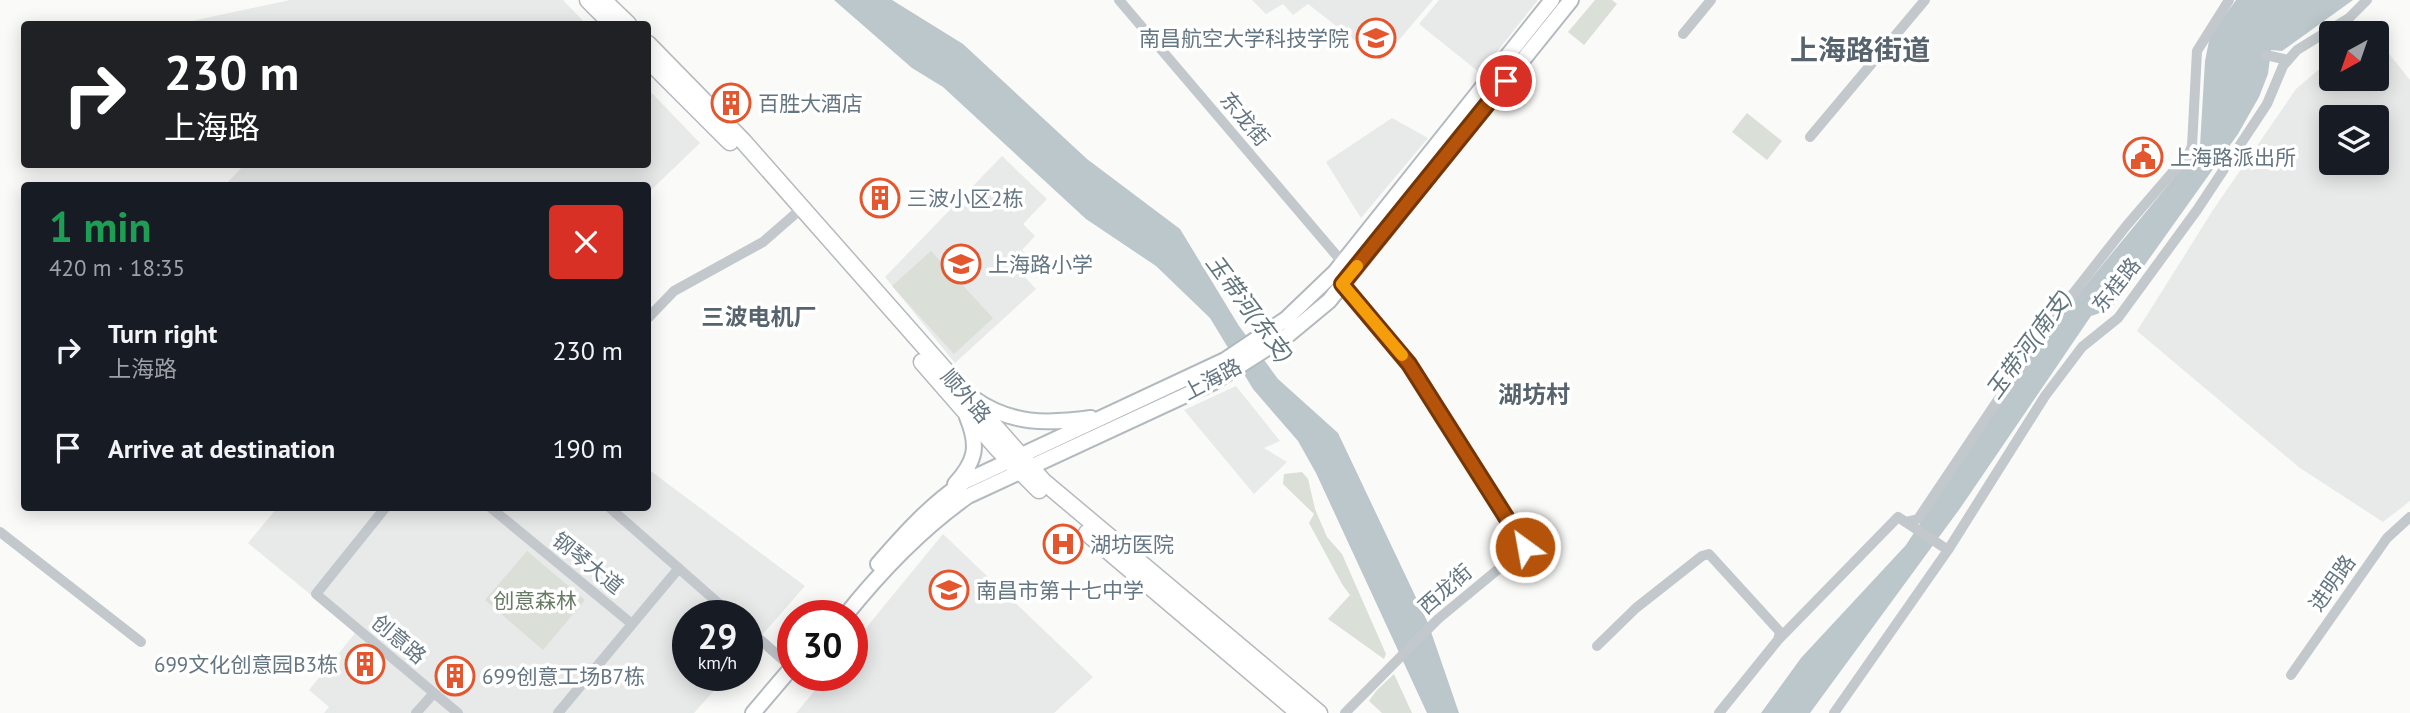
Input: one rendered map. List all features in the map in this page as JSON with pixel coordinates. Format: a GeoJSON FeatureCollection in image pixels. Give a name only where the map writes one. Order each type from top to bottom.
{"type":"FeatureCollection","features":[{"type":"Feature","properties":{"kind":"main road"},"geometry":{"type":"LineString","coordinates":[[588,0],[609,21]]}},
{"type":"Feature","properties":{"kind":"main road"},"geometry":{"type":"LineString","coordinates":[[603,0],[625,21]]}},
{"type":"Feature","properties":{"kind":"main road","name":"上海路"},"geometry":{"type":"LineString","coordinates":[[848,600],[922,515],[964,482],[1020,464],[1214,382],[1230,364],[1286,319],[1343,263],[1552,0]]}},
{"type":"Feature","properties":{"kind":"main road","name":"上海路"},"geometry":{"type":"LineString","coordinates":[[858,600],[876,579],[945,512],[968,496],[1106,416],[1230,364],[1288,335],[1329,301],[1571,0]]}},
{"type":"Feature","properties":{"kind":"main road","name":"顺外路"},"geometry":{"type":"LineString","coordinates":[[651,47],[743,141],[961,390],[1020,464],[1319,713]]}},
{"type":"Feature","properties":{"kind":"main road","name":"顺外路"},"geometry":{"type":"LineString","coordinates":[[651,63],[731,144],[963,410],[1299,713]]}},
{"type":"Feature","properties":{"kind":"main road"},"geometry":{"type":"LineString","coordinates":[[961,390],[1000,413],[1027,422],[1060,422],[1106,416]]}},
{"type":"Feature","properties":{"kind":"main road"},"geometry":{"type":"LineString","coordinates":[[945,495],[970,466],[974,452],[974,434],[963,410]]}},
{"type":"Feature","properties":{"kind":"main road"},"geometry":{"type":"LineString","coordinates":[[753,713],[777,687]]}},
{"type":"Feature","properties":{"kind":"main road"},"geometry":{"type":"LineString","coordinates":[[765,713],[780,691]]}},
{"type":"Feature","properties":{"kind":"street","name":"东龙街"},"geometry":{"type":"LineString","coordinates":[[1118,0],[1343,263]]}},
{"type":"Feature","properties":{"kind":"street"},"geometry":{"type":"LineString","coordinates":[[1683,34],[1711,0]]}},
{"type":"Feature","properties":{"kind":"street"},"geometry":{"type":"LineString","coordinates":[[1810,136],[1925,0]]}},
{"type":"Feature","properties":{"kind":"street"},"geometry":{"type":"LineString","coordinates":[[1905,522],[1918,519],[2049,324],[2127,225],[2189,153],[2192,146],[2197,51],[2208,41],[2228,0]]}},
{"type":"Feature","properties":{"kind":"street","name":"东桂路"},"geometry":{"type":"LineString","coordinates":[[1834,713],[2045,396],[2082,347],[2118,318],[2197,210],[2267,104],[2277,77],[2288,60],[2297,50],[2349,18],[2367,0]]}},
{"type":"Feature","properties":{"kind":"street"},"geometry":{"type":"LineString","coordinates":[[2266,55],[2288,60]]}},
{"type":"Feature","properties":{"kind":"street"},"geometry":{"type":"LineString","coordinates":[[651,315],[674,291],[763,242],[794,215]]}},
{"type":"Feature","properties":{"kind":"street","name":"西龙街"},"geometry":{"type":"LineString","coordinates":[[1342,284],[1409,364],[1525,547],[1438,619],[1345,713]]}},
{"type":"Feature","properties":{"kind":"street","name":"创意路"},"geometry":{"type":"LineString","coordinates":[[383,511],[316,594],[458,713]]}},
{"type":"Feature","properties":{"kind":"street","name":"钢琴大道"},"geometry":{"type":"LineString","coordinates":[[495,511],[632,624]]}},
{"type":"Feature","properties":{"kind":"street"},"geometry":{"type":"LineString","coordinates":[[613,511],[715,600]]}},
{"type":"Feature","properties":{"kind":"street"},"geometry":{"type":"LineString","coordinates":[[1719,713],[1778,640],[1898,517],[1945,548]]}},
{"type":"Feature","properties":{"kind":"street","name":"进明路"},"geometry":{"type":"LineString","coordinates":[[2291,675],[2387,538],[2410,517]]}},
{"type":"Feature","properties":{"kind":"street"},"geometry":{"type":"LineString","coordinates":[[0,532],[141,642]]}},
{"type":"Feature","properties":{"kind":"street"},"geometry":{"type":"LineString","coordinates":[[1597,646],[1636,608],[1702,555],[1709,554],[1773,621],[1780,632],[1778,640]]}},
{"type":"Feature","properties":{"kind":"street"},"geometry":{"type":"LineString","coordinates":[[558,713],[679,568]]}},
{"type":"Feature","properties":{"kind":"street"},"geometry":{"type":"LineString","coordinates":[[763,642],[777,654]]}},
{"type":"Feature","properties":{"kind":"street"},"geometry":{"type":"LineString","coordinates":[[416,713],[434,693]]}},
{"type":"Feature","properties":{"kind":"shaded area"},"geometry":{"type":"Polygon","coordinates":[[[290,0],[563,0],[583,21],[192,21],[290,0]]]}},
{"type":"Feature","properties":{"kind":"shaded area"},"geometry":{"type":"Polygon","coordinates":[[[834,0],[892,0],[963,44],[1087,159],[1180,229],[1239,326],[1278,379],[1338,433],[1428,623],[1459,713],[1427,713],[1316,473],[1298,441],[1253,389],[1210,318],[1156,266],[1086,219],[943,87],[912,68],[834,0]]]}},
{"type":"Feature","properties":{"kind":"shaded area","name":"南昌航空大学科技学院"},"geometry":{"type":"Polygon","coordinates":[[[1252,0],[1433,0],[1381,61],[1308,4],[1293,15],[1283,4],[1266,14],[1252,0]]]}},
{"type":"Feature","properties":{"kind":"shaded area"},"geometry":{"type":"Polygon","coordinates":[[[1439,0],[1538,0],[1480,73],[1419,24],[1439,0]]]}},
{"type":"Feature","properties":{"kind":"shaded area"},"geometry":{"type":"Polygon","coordinates":[[[2236,0],[2353,0],[2324,21],[2319,21],[2319,24],[2282,51],[2271,50],[2268,74],[2259,97],[2238,134],[2129,287],[2109,310],[2091,316],[1961,507],[1810,713],[1761,713],[1801,658],[1906,545],[2035,347],[2200,146],[2205,61],[2210,36],[2236,0]]]}},
{"type":"Feature","properties":{"kind":"shaded area"},"geometry":{"type":"Polygon","coordinates":[[[2389,54],[2410,80],[2410,501],[2383,522],[2300,468],[2137,331],[2213,210],[2296,89],[2319,69],[2319,91],[2389,91],[2389,54]]]}},
{"type":"Feature","properties":{"kind":"shaded area"},"geometry":{"type":"Polygon","coordinates":[[[651,92],[700,143],[651,190],[651,182],[228,182],[241,168],[651,168],[651,92]]]}},
{"type":"Feature","properties":{"kind":"shaded area"},"geometry":{"type":"Polygon","coordinates":[[[1392,118],[1428,138],[1361,218],[1326,162],[1392,118]]]}},
{"type":"Feature","properties":{"kind":"shaded area","name":"上海路小学"},"geometry":{"type":"Polygon","coordinates":[[[1002,156],[1047,199],[1023,224],[1035,236],[1022,250],[1028,256],[1020,272],[1036,289],[955,363],[885,277],[1002,156]]]}},
{"type":"Feature","properties":{"kind":"shaded area"},"geometry":{"type":"Polygon","coordinates":[[[1236,386],[1280,441],[1264,448],[1287,462],[1254,494],[1184,410],[1236,386]]]}},
{"type":"Feature","properties":{"kind":"shaded area"},"geometry":{"type":"Polygon","coordinates":[[[651,471],[805,586],[793,600],[777,600],[777,618],[763,634],[763,600],[672,600],[672,691],[714,691],[694,713],[324,713],[329,707],[309,690],[356,632],[248,543],[275,511],[651,511],[651,471]]]}},
{"type":"Feature","properties":{"kind":"shaded area","name":"南昌市第十七中学"},"geometry":{"type":"Polygon","coordinates":[[[943,534],[1093,677],[1054,713],[796,713],[814,691],[868,691],[868,625],[943,534]]]}},
{"type":"Feature","properties":{"kind":"green space"},"geometry":{"type":"Polygon","coordinates":[[[1595,0],[1612,0],[1617,4],[1584,45],[1568,32],[1595,0]]]}},
{"type":"Feature","properties":{"kind":"green space"},"geometry":{"type":"Polygon","coordinates":[[[1747,113],[1782,141],[1767,160],[1732,132],[1747,113]]]}},
{"type":"Feature","properties":{"kind":"green space"},"geometry":{"type":"Polygon","coordinates":[[[931,251],[993,318],[954,354],[892,286],[931,251]]]}},
{"type":"Feature","properties":{"kind":"green space"},"geometry":{"type":"Polygon","coordinates":[[[1302,472],[1308,479],[1315,509],[1327,537],[1342,554],[1386,654],[1384,659],[1328,619],[1350,595],[1309,523],[1314,514],[1283,484],[1284,474],[1302,472]]]}},
{"type":"Feature","properties":{"kind":"green space","name":"创意森林"},"geometry":{"type":"Polygon","coordinates":[[[527,551],[585,600],[543,650],[485,600],[527,551]]]}},
{"type":"Feature","properties":{"kind":"green space"},"geometry":{"type":"Polygon","coordinates":[[[1394,674],[1412,713],[1382,713],[1369,701],[1394,674]]]}},
{"type":"Feature","properties":{"kind":"slow traffic"},"geometry":{"type":"LineString","coordinates":[[1357,266],[1342,284],[1402,355]]}},
{"type":"Feature","properties":{"kind":"place","name":"南昌航空大学科技学院"},"geometry":{"type":"Point","coordinates":[1376,38]}},
{"type":"Feature","properties":{"kind":"place","name":"百胜大酒店"},"geometry":{"type":"Point","coordinates":[731,103]}},
{"type":"Feature","properties":{"kind":"place","name":"上海路派出所"},"geometry":{"type":"Point","coordinates":[2143,157]}},
{"type":"Feature","properties":{"kind":"place","name":"三波小区2栋"},"geometry":{"type":"Point","coordinates":[880,198]}},
{"type":"Feature","properties":{"kind":"place","name":"上海路小学"},"geometry":{"type":"Point","coordinates":[961,264]}},
{"type":"Feature","properties":{"kind":"place","name":"湖坊医院"},"geometry":{"type":"Point","coordinates":[1063,544]}},
{"type":"Feature","properties":{"kind":"place","name":"南昌市第十七中学"},"geometry":{"type":"Point","coordinates":[949,590]}},
{"type":"Feature","properties":{"kind":"place","name":"699文化创意园B3栋"},"geometry":{"type":"Point","coordinates":[365,664]}},
{"type":"Feature","properties":{"kind":"place","name":"699创意工场B7栋"},"geometry":{"type":"Point","coordinates":[455,676]}},
{"type":"Feature","properties":{"kind":"district","name":"上海路街道"},"geometry":{"type":"Point","coordinates":[1860,49]}},
{"type":"Feature","properties":{"kind":"district","name":"三波电机厂"},"geometry":{"type":"Point","coordinates":[759,316]}},
{"type":"Feature","properties":{"kind":"district","name":"湖坊村"},"geometry":{"type":"Point","coordinates":[1534,394]}},
{"type":"Feature","properties":{"kind":"route"},"geometry":{"type":"LineString","coordinates":[[1506,81],[1342,284],[1409,364],[1525,547]]}},
{"type":"Feature","properties":{"kind":"water label","name":"玉带河(东支)"},"geometry":{"type":"Point","coordinates":[1250,308]}},
{"type":"Feature","properties":{"kind":"water label","name":"玉带河(南支)"},"geometry":{"type":"Point","coordinates":[2028,344]}}]}
